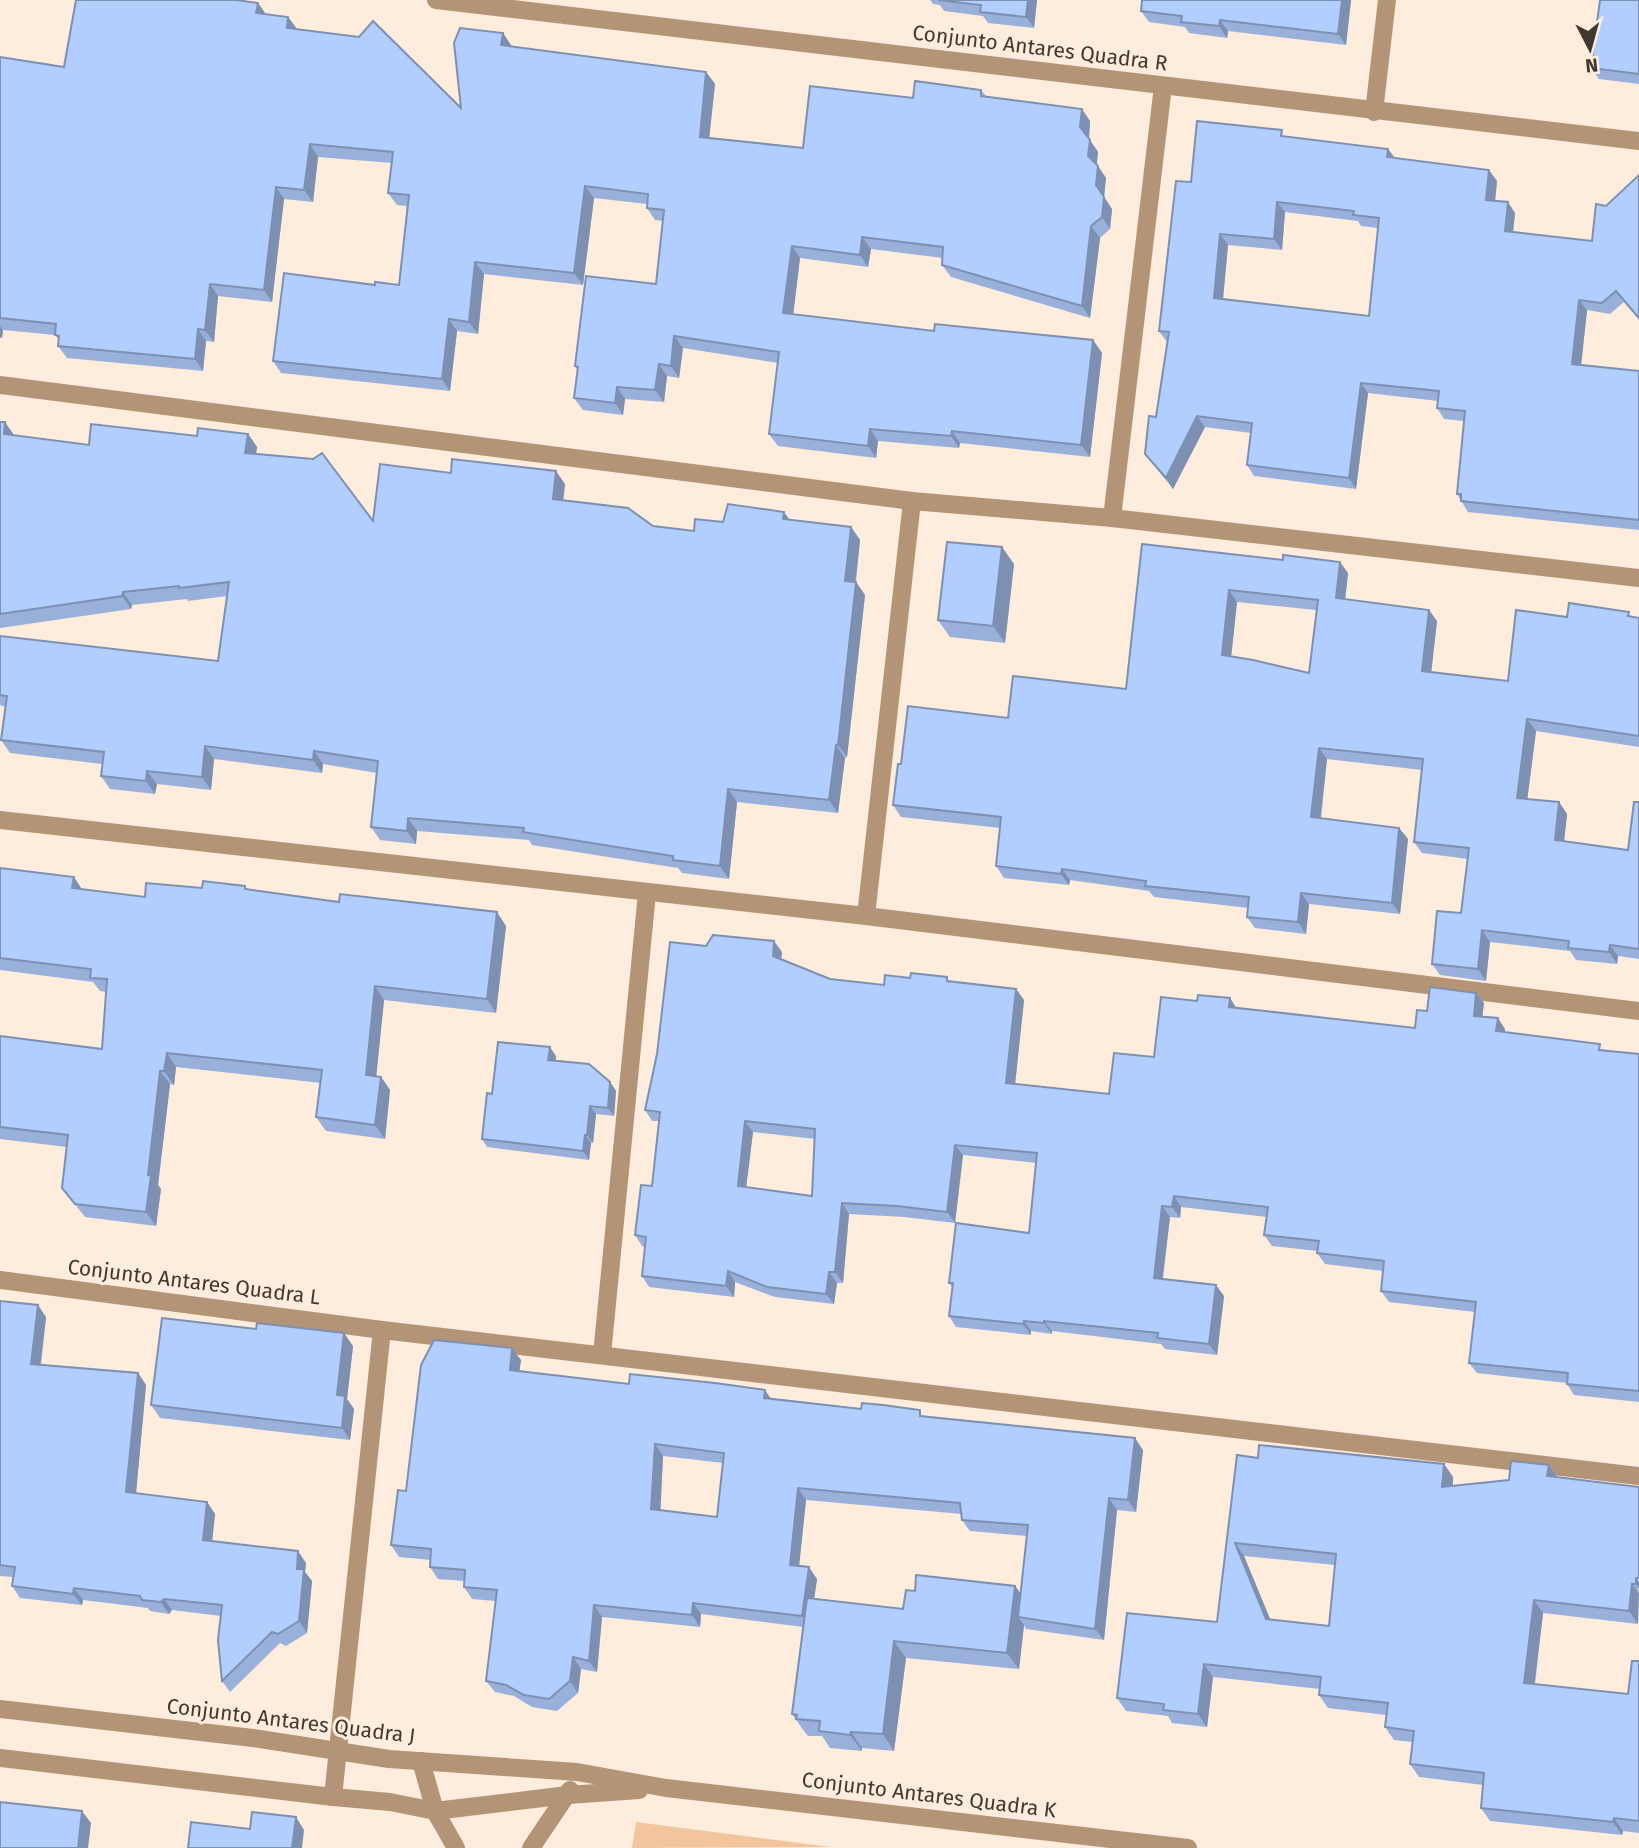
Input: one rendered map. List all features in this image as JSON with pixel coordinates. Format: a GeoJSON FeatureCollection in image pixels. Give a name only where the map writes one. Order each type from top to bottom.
{"type":"FeatureCollection","features":[{"type":"Feature","properties":{"kind":"street","name":"Conjunto Antares Quadra R"},"geometry":{"type":"LineString","coordinates":[[436,0],[1639,141]]}},
{"type":"Feature","properties":{"kind":"street"},"geometry":{"type":"LineString","coordinates":[[1374,111],[1387,0]]}},
{"type":"Feature","properties":{"kind":"street"},"geometry":{"type":"LineString","coordinates":[[1112,518],[1163,86]]}},
{"type":"Feature","properties":{"kind":"street"},"geometry":{"type":"LineString","coordinates":[[0,385],[912,501],[1112,518],[1639,578]]}},
{"type":"Feature","properties":{"kind":"street"},"geometry":{"type":"LineString","coordinates":[[866,916],[912,501]]}},
{"type":"Feature","properties":{"kind":"street"},"geometry":{"type":"LineString","coordinates":[[0,820],[866,916],[1639,1011]]}},
{"type":"Feature","properties":{"kind":"street"},"geometry":{"type":"LineString","coordinates":[[602,1355],[647,893]]}},
{"type":"Feature","properties":{"kind":"street","name":"Conjunto Antares Quadra L"},"geometry":{"type":"LineString","coordinates":[[0,1280],[382,1330],[1639,1476]]}},
{"type":"Feature","properties":{"kind":"street"},"geometry":{"type":"LineString","coordinates":[[334,1797],[382,1330]]}},
{"type":"Feature","properties":{"kind":"street","name":"Conjunto Antares Quadra J"},"geometry":{"type":"LineString","coordinates":[[0,1709],[253,1738],[339,1752],[421,1761],[577,1772]]}},
{"type":"Feature","properties":{"kind":"street"},"geometry":{"type":"LineString","coordinates":[[0,1758],[390,1802],[435,1811],[568,1795]]}},
{"type":"Feature","properties":{"kind":"street"},"geometry":{"type":"LineString","coordinates":[[421,1761],[435,1811],[456,1848]]}},
{"type":"Feature","properties":{"kind":"street"},"geometry":{"type":"LineString","coordinates":[[531,1848],[568,1795],[577,1772]]}},
{"type":"Feature","properties":{"kind":"street","name":"Conjunto Antares Quadra K"},"geometry":{"type":"LineString","coordinates":[[577,1772],[666,1788],[1188,1848]]}},
{"type":"Feature","properties":{"kind":"street","name":"Conjunto Antares Quadra K"},"geometry":{"type":"LineString","coordinates":[[568,1795],[666,1788]]}},
{"type":"Feature","properties":{"kind":"shaded area"},"geometry":{"type":"Polygon","coordinates":[[[636,1822],[831,1847],[632,1848],[636,1822]]]}},
{"type":"Feature","properties":{"kind":"building"},"geometry":{"type":"Polygon","coordinates":[[[76,0],[236,0],[258,3],[256,13],[288,17],[287,28],[359,37],[373,21],[461,108],[454,43],[460,28],[503,33],[501,45],[706,72],[700,137],[803,148],[810,86],[913,98],[915,81],[981,90],[981,96],[1082,109],[1080,127],[1090,140],[1088,156],[1098,166],[1096,185],[1104,197],[1102,217],[1091,226],[1082,306],[942,265],[943,247],[862,237],[860,255],[792,246],[783,313],[934,331],[935,324],[1093,340],[1081,445],[952,431],[951,436],[870,429],[868,446],[769,434],[779,352],[674,336],[671,366],[659,364],[655,390],[617,387],[615,403],[574,398],[578,367],[575,366],[586,276],[656,284],[664,210],[647,208],[648,194],[585,186],[574,273],[475,262],[469,322],[449,319],[442,379],[273,361],[284,273],[375,285],[375,282],[399,285],[409,195],[388,193],[393,152],[310,144],[304,190],[276,187],[264,290],[210,284],[205,330],[198,329],[195,359],[58,346],[56,324],[0,318],[0,57],[64,67],[76,0]]]}},
{"type":"Feature","properties":{"kind":"building"},"geometry":{"type":"Polygon","coordinates":[[[938,0],[1028,0],[1026,17],[980,12],[981,5],[938,0]]]}},
{"type":"Feature","properties":{"kind":"building"},"geometry":{"type":"Polygon","coordinates":[[[1142,0],[1342,0],[1338,34],[1220,20],[1219,26],[1181,22],[1182,16],[1141,11],[1142,0]]]}},
{"type":"Feature","properties":{"kind":"building"},"geometry":{"type":"Polygon","coordinates":[[[1600,0],[1639,0],[1639,74],[1591,68],[1600,0]]]}},
{"type":"Feature","properties":{"kind":"building"},"geometry":{"type":"Polygon","coordinates":[[[1197,121],[1282,130],[1281,136],[1388,149],[1387,157],[1489,170],[1486,200],[1508,202],[1505,231],[1592,241],[1596,204],[1606,206],[1639,175],[1639,318],[1616,291],[1602,303],[1579,300],[1572,364],[1639,371],[1639,520],[1461,501],[1461,494],[1457,494],[1465,411],[1437,408],[1439,391],[1361,383],[1349,478],[1247,465],[1252,423],[1197,416],[1166,478],[1145,454],[1149,416],[1156,417],[1169,332],[1159,331],[1176,181],[1191,182],[1197,121]],[[1277,202],[1274,239],[1220,234],[1214,298],[1369,316],[1379,218],[1353,215],[1354,211],[1277,202]]]}},
{"type":"Feature","properties":{"kind":"building"},"geometry":{"type":"Polygon","coordinates":[[[0,422],[5,422],[4,434],[89,445],[91,424],[197,436],[198,428],[248,434],[245,453],[313,459],[322,453],[373,521],[380,464],[451,473],[452,459],[556,471],[553,499],[628,508],[653,526],[694,531],[695,519],[723,522],[728,504],[784,512],[783,519],[851,527],[845,581],[856,582],[838,745],[829,800],[728,789],[720,866],[523,832],[524,828],[408,818],[407,831],[371,827],[378,761],[314,751],[313,760],[205,746],[202,777],[147,771],[146,781],[101,776],[104,752],[1,740],[7,696],[0,695],[0,636],[218,661],[229,582],[123,592],[122,596],[0,614],[0,422]]]}},
{"type":"Feature","properties":{"kind":"building"},"geometry":{"type":"Polygon","coordinates":[[[947,542],[1002,547],[993,626],[938,620],[947,542]]]}},
{"type":"Feature","properties":{"kind":"building"},"geometry":{"type":"Polygon","coordinates":[[[1142,544],[1283,560],[1283,555],[1340,562],[1336,598],[1429,610],[1422,671],[1508,681],[1516,610],[1567,617],[1569,603],[1629,612],[1628,616],[1639,618],[1639,736],[1527,719],[1517,798],[1559,802],[1555,840],[1628,850],[1634,802],[1639,802],[1639,949],[1610,945],[1609,952],[1568,948],[1569,941],[1482,930],[1478,969],[1432,964],[1437,911],[1461,913],[1469,848],[1414,842],[1423,759],[1319,748],[1311,817],[1399,828],[1392,903],[1301,893],[1298,922],[1247,917],[1249,897],[1145,886],[1146,881],[1062,869],[1061,874],[996,866],[1001,817],[893,805],[908,706],[1008,718],[1013,676],[1126,689],[1142,544]],[[1229,590],[1222,655],[1309,673],[1318,600],[1229,590]]]}},
{"type":"Feature","properties":{"kind":"building"},"geometry":{"type":"Polygon","coordinates":[[[0,868],[74,877],[72,888],[145,897],[146,883],[202,888],[203,881],[339,902],[340,894],[497,912],[487,999],[375,986],[366,1075],[381,1077],[375,1125],[316,1117],[322,1070],[167,1053],[164,1071],[160,1071],[146,1212],[75,1204],[62,1188],[68,1135],[0,1127],[0,1036],[102,1049],[107,979],[90,978],[91,969],[0,958],[0,868]]]}},
{"type":"Feature","properties":{"kind":"building"},"geometry":{"type":"Polygon","coordinates":[[[713,935],[774,941],[773,956],[830,979],[884,985],[885,975],[910,978],[911,973],[947,977],[947,981],[1016,989],[1006,1083],[1109,1094],[1114,1053],[1154,1057],[1161,997],[1197,1001],[1198,995],[1230,998],[1229,1007],[1415,1028],[1417,1010],[1427,1011],[1430,987],[1476,993],[1474,1016],[1498,1018],[1496,1031],[1600,1044],[1599,1050],[1639,1054],[1639,1391],[1567,1384],[1568,1373],[1469,1363],[1476,1302],[1381,1291],[1384,1261],[1317,1253],[1319,1241],[1264,1235],[1268,1207],[1174,1196],[1172,1207],[1162,1206],[1154,1278],[1216,1285],[1209,1344],[1157,1338],[1158,1333],[1044,1321],[1024,1321],[1023,1324],[949,1316],[953,1283],[949,1283],[956,1223],[1029,1233],[1037,1153],[955,1145],[947,1212],[842,1203],[835,1272],[829,1272],[826,1294],[767,1287],[728,1271],[726,1286],[642,1276],[646,1237],[635,1235],[641,1185],[652,1186],[660,1112],[645,1110],[657,1054],[670,942],[706,946],[713,935]],[[745,1121],[738,1186],[812,1196],[815,1129],[745,1121]]]}},
{"type":"Feature","properties":{"kind":"building"},"geometry":{"type":"Polygon","coordinates":[[[498,1042],[550,1047],[548,1060],[589,1064],[610,1082],[608,1108],[590,1106],[583,1151],[482,1139],[487,1093],[492,1094],[498,1042]]]}},
{"type":"Feature","properties":{"kind":"building"},"geometry":{"type":"Polygon","coordinates":[[[0,1301],[38,1305],[31,1364],[138,1373],[126,1492],[207,1502],[203,1540],[298,1551],[297,1569],[304,1569],[299,1621],[278,1634],[272,1632],[222,1681],[218,1640],[222,1605],[164,1599],[161,1602],[142,1600],[140,1596],[74,1588],[73,1594],[12,1586],[15,1567],[0,1565],[0,1301]]]}},
{"type":"Feature","properties":{"kind":"building"},"geometry":{"type":"Polygon","coordinates":[[[162,1318],[256,1329],[257,1323],[344,1333],[337,1395],[345,1396],[342,1428],[151,1405],[162,1318]]]}},
{"type":"Feature","properties":{"kind":"building"},"geometry":{"type":"Polygon","coordinates":[[[434,1340],[512,1348],[510,1370],[629,1384],[630,1374],[715,1383],[765,1390],[764,1398],[861,1409],[862,1403],[883,1405],[920,1410],[920,1416],[1135,1438],[1128,1500],[1109,1498],[1095,1629],[1018,1617],[1028,1525],[962,1520],[960,1503],[798,1488],[790,1565],[809,1567],[802,1616],[693,1603],[692,1615],[594,1605],[589,1661],[573,1657],[570,1681],[549,1699],[524,1695],[506,1685],[486,1681],[497,1590],[464,1587],[465,1570],[430,1567],[431,1549],[391,1545],[398,1490],[406,1491],[421,1365],[434,1340]],[[655,1444],[651,1509],[717,1517],[724,1453],[655,1444]]]}},
{"type":"Feature","properties":{"kind":"building"},"geometry":{"type":"Polygon","coordinates":[[[1259,1445],[1444,1464],[1442,1487],[1509,1480],[1511,1461],[1549,1465],[1547,1476],[1639,1487],[1639,1578],[1636,1578],[1636,1584],[1632,1584],[1629,1611],[1534,1600],[1524,1683],[1628,1694],[1632,1661],[1639,1661],[1639,1821],[1614,1818],[1613,1822],[1481,1808],[1484,1773],[1410,1764],[1414,1731],[1385,1727],[1388,1703],[1319,1695],[1321,1677],[1204,1664],[1198,1714],[1163,1710],[1164,1704],[1117,1698],[1127,1613],[1217,1622],[1237,1455],[1258,1458],[1259,1445]],[[1235,1543],[1266,1619],[1329,1626],[1336,1554],[1235,1543]]]}},
{"type":"Feature","properties":{"kind":"building"},"geometry":{"type":"Polygon","coordinates":[[[916,1575],[1015,1586],[1007,1653],[894,1641],[883,1734],[851,1732],[850,1735],[819,1731],[820,1721],[796,1719],[797,1715],[792,1714],[807,1598],[903,1609],[906,1590],[915,1591],[916,1575]]]}},
{"type":"Feature","properties":{"kind":"building"},"geometry":{"type":"Polygon","coordinates":[[[0,1802],[82,1811],[78,1848],[0,1848],[0,1802]]]}},
{"type":"Feature","properties":{"kind":"building"},"geometry":{"type":"Polygon","coordinates":[[[252,1812],[296,1817],[292,1848],[188,1848],[191,1822],[250,1829],[252,1812]]]}}]}
